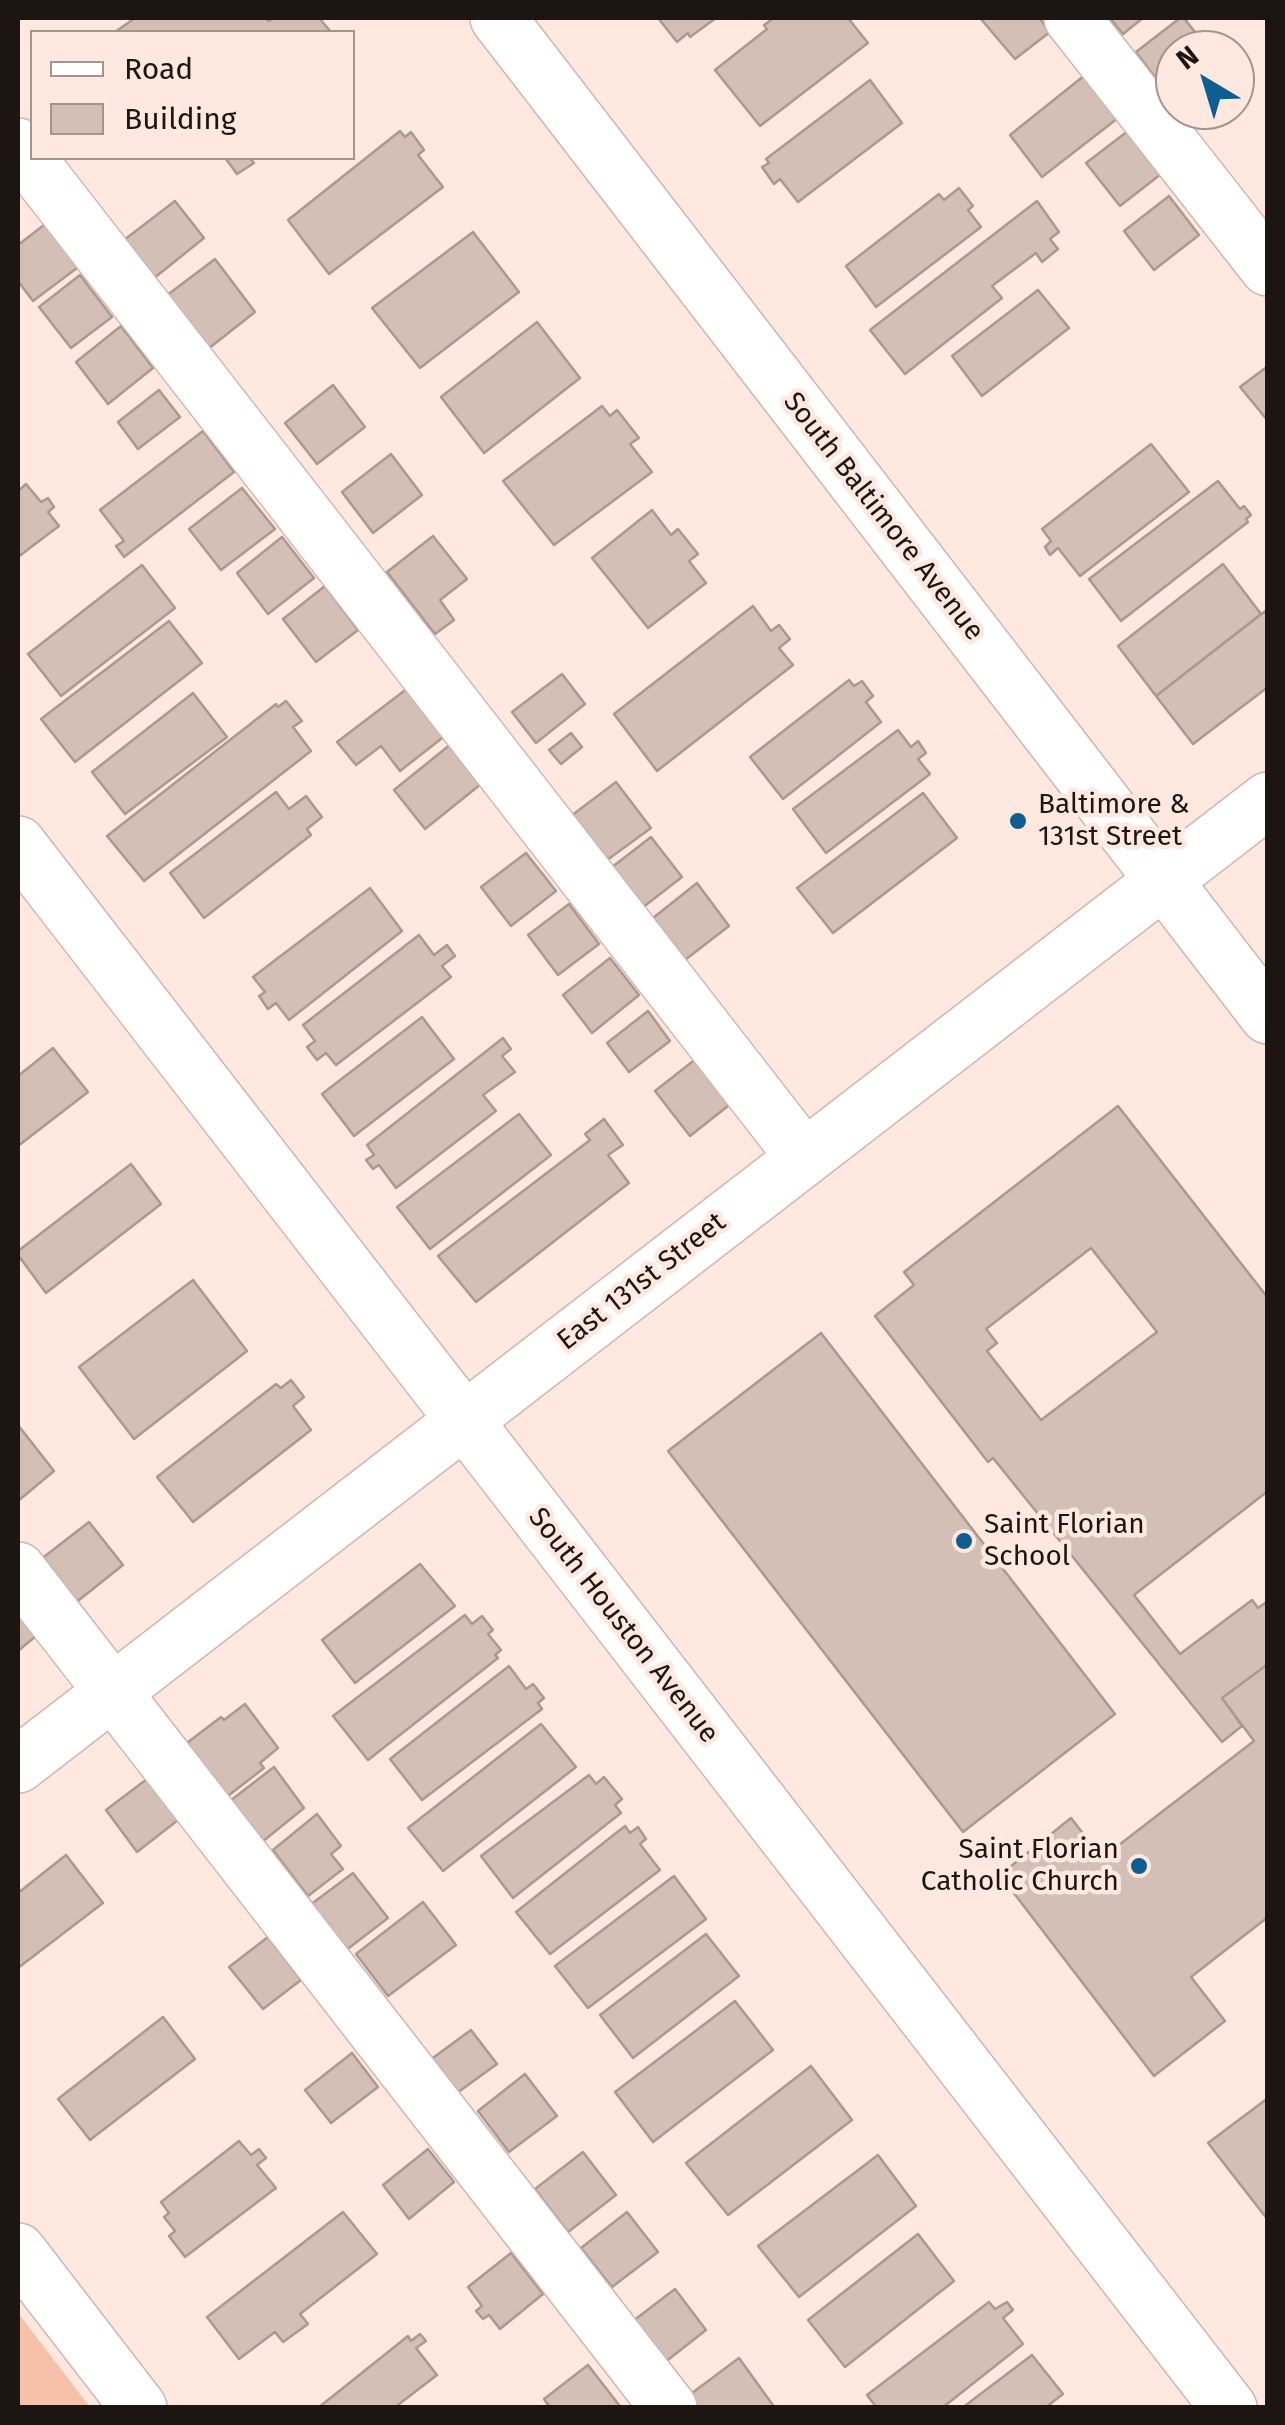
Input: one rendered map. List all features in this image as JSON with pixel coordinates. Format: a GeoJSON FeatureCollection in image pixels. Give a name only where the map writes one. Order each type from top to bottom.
{"type":"FeatureCollection","features":[{"type":"Feature","properties":{"kind":"street","name":"South Baltimore Avenue"},"geometry":{"type":"LineString","coordinates":[[498,18],[1268,1016]]}},
{"type":"Feature","properties":{"kind":"street"},"geometry":{"type":"LineString","coordinates":[[1072,18],[1268,268]]}},
{"type":"Feature","properties":{"kind":"street"},"geometry":{"type":"LineString","coordinates":[[18,146],[804,1157]]}},
{"type":"Feature","properties":{"kind":"street","name":"East 131st Street"},"geometry":{"type":"LineString","coordinates":[[18,1765],[1268,800]]}},
{"type":"Feature","properties":{"kind":"street","name":"South Houston Avenue"},"geometry":{"type":"LineString","coordinates":[[18,844],[1228,2408]]}},
{"type":"Feature","properties":{"kind":"street"},"geometry":{"type":"LineString","coordinates":[[18,1570],[669,2408]]}},
{"type":"Feature","properties":{"kind":"street"},"geometry":{"type":"LineString","coordinates":[[18,2251],[139,2408]]}},
{"type":"Feature","properties":{"kind":"shaded area"},"geometry":{"type":"Polygon","coordinates":[[[18,2313],[90,2407],[18,2407],[18,2313]]]}},
{"type":"Feature","properties":{"kind":"building"},"geometry":{"type":"Polygon","coordinates":[[[135,18],[319,18],[329,30],[118,30],[135,18]]]}},
{"type":"Feature","properties":{"kind":"building"},"geometry":{"type":"Polygon","coordinates":[[[658,18],[716,18],[677,42],[658,18]]]}},
{"type":"Feature","properties":{"kind":"building"},"geometry":{"type":"Polygon","coordinates":[[[774,18],[848,18],[868,43],[760,126],[715,70],[767,29],[764,25],[774,18]]]}},
{"type":"Feature","properties":{"kind":"building"},"geometry":{"type":"Polygon","coordinates":[[[980,18],[1039,18],[1050,32],[1015,59],[980,18]]]}},
{"type":"Feature","properties":{"kind":"building"},"geometry":{"type":"Polygon","coordinates":[[[1110,18],[1143,18],[1123,34],[1110,18]]]}},
{"type":"Feature","properties":{"kind":"building"},"geometry":{"type":"Polygon","coordinates":[[[1184,18],[1193,30],[1164,30],[1184,18]]]}},
{"type":"Feature","properties":{"kind":"building"},"geometry":{"type":"Polygon","coordinates":[[[1155,37],[1155,77],[1136,52],[1155,37]]]}},
{"type":"Feature","properties":{"kind":"building"},"geometry":{"type":"Polygon","coordinates":[[[1085,75],[1118,118],[1042,177],[1010,135],[1085,75]]]}},
{"type":"Feature","properties":{"kind":"building"},"geometry":{"type":"Polygon","coordinates":[[[870,80],[902,123],[798,202],[780,179],[774,184],[762,167],[769,163],[766,159],[870,80]]]}},
{"type":"Feature","properties":{"kind":"building"},"geometry":{"type":"Polygon","coordinates":[[[400,131],[405,137],[411,132],[424,150],[418,155],[443,187],[329,274],[288,220],[400,131]]]}},
{"type":"Feature","properties":{"kind":"building"},"geometry":{"type":"Polygon","coordinates":[[[1128,131],[1161,174],[1120,206],[1086,163],[1128,131]]]}},
{"type":"Feature","properties":{"kind":"building"},"geometry":{"type":"Polygon","coordinates":[[[227,160],[254,163],[237,174],[227,160]]]}},
{"type":"Feature","properties":{"kind":"building"},"geometry":{"type":"Polygon","coordinates":[[[959,188],[973,206],[968,210],[981,227],[876,307],[846,266],[939,194],[944,200],[959,188]]]}},
{"type":"Feature","properties":{"kind":"building"},"geometry":{"type":"Polygon","coordinates":[[[1169,196],[1199,235],[1154,270],[1124,231],[1169,196]]]}},
{"type":"Feature","properties":{"kind":"building"},"geometry":{"type":"Polygon","coordinates":[[[175,201],[204,238],[153,279],[124,240],[175,201]]]}},
{"type":"Feature","properties":{"kind":"building"},"geometry":{"type":"Polygon","coordinates":[[[1037,201],[1059,232],[1050,239],[1058,249],[1042,262],[1036,253],[992,286],[1002,298],[905,374],[870,330],[1037,201]]]}},
{"type":"Feature","properties":{"kind":"building"},"geometry":{"type":"Polygon","coordinates":[[[48,222],[81,265],[33,301],[18,281],[18,245],[48,222]]]}},
{"type":"Feature","properties":{"kind":"building"},"geometry":{"type":"Polygon","coordinates":[[[473,232],[519,292],[420,368],[372,308],[473,232]]]}},
{"type":"Feature","properties":{"kind":"building"},"geometry":{"type":"Polygon","coordinates":[[[215,259],[255,312],[208,349],[166,296],[215,259]]]}},
{"type":"Feature","properties":{"kind":"building"},"geometry":{"type":"Polygon","coordinates":[[[80,275],[112,317],[71,348],[39,307],[80,275]]]}},
{"type":"Feature","properties":{"kind":"building"},"geometry":{"type":"Polygon","coordinates":[[[1038,290],[1069,328],[982,396],[952,356],[1038,290]]]}},
{"type":"Feature","properties":{"kind":"building"},"geometry":{"type":"Polygon","coordinates":[[[537,322],[580,378],[484,453],[441,397],[537,322]]]}},
{"type":"Feature","properties":{"kind":"building"},"geometry":{"type":"Polygon","coordinates":[[[121,326],[153,368],[108,404],[76,362],[121,326]]]}},
{"type":"Feature","properties":{"kind":"building"},"geometry":{"type":"Polygon","coordinates":[[[1268,366],[1268,421],[1240,387],[1268,366]]]}},
{"type":"Feature","properties":{"kind":"building"},"geometry":{"type":"Polygon","coordinates":[[[333,385],[365,427],[317,464],[285,423],[333,385]]]}},
{"type":"Feature","properties":{"kind":"building"},"geometry":{"type":"Polygon","coordinates":[[[159,390],[180,417],[138,449],[118,422],[159,390]]]}},
{"type":"Feature","properties":{"kind":"building"},"geometry":{"type":"Polygon","coordinates":[[[602,406],[610,416],[617,410],[639,438],[630,444],[652,472],[554,545],[503,481],[602,406]]]}},
{"type":"Feature","properties":{"kind":"building"},"geometry":{"type":"Polygon","coordinates":[[[203,431],[234,472],[124,557],[116,546],[124,541],[100,510],[203,431]]]}},
{"type":"Feature","properties":{"kind":"building"},"geometry":{"type":"Polygon","coordinates":[[[1151,444],[1189,492],[1080,576],[1058,548],[1050,555],[1045,547],[1051,541],[1042,529],[1151,444]]]}},
{"type":"Feature","properties":{"kind":"building"},"geometry":{"type":"Polygon","coordinates":[[[391,454],[422,495],[373,533],[342,492],[391,454]]]}},
{"type":"Feature","properties":{"kind":"building"},"geometry":{"type":"Polygon","coordinates":[[[1218,481],[1240,509],[1244,506],[1251,515],[1246,519],[1248,522],[1121,621],[1089,579],[1218,481]]]}},
{"type":"Feature","properties":{"kind":"building"},"geometry":{"type":"Polygon","coordinates":[[[26,484],[41,502],[48,498],[54,507],[48,512],[59,526],[18,557],[18,491],[26,484]]]}},
{"type":"Feature","properties":{"kind":"building"},"geometry":{"type":"Polygon","coordinates":[[[242,488],[275,529],[221,570],[189,529],[242,488]]]}},
{"type":"Feature","properties":{"kind":"building"},"geometry":{"type":"Polygon","coordinates":[[[652,510],[671,535],[678,529],[698,554],[689,561],[706,583],[648,628],[592,558],[652,510]]]}},
{"type":"Feature","properties":{"kind":"building"},"geometry":{"type":"Polygon","coordinates":[[[433,536],[467,579],[440,600],[454,620],[435,634],[387,572],[433,536]]]}},
{"type":"Feature","properties":{"kind":"building"},"geometry":{"type":"Polygon","coordinates":[[[282,537],[314,578],[268,614],[237,573],[282,537]]]}},
{"type":"Feature","properties":{"kind":"building"},"geometry":{"type":"Polygon","coordinates":[[[1223,564],[1261,614],[1156,696],[1118,646],[1223,564]]]}},
{"type":"Feature","properties":{"kind":"building"},"geometry":{"type":"Polygon","coordinates":[[[142,565],[175,608],[61,696],[28,654],[142,565]]]}},
{"type":"Feature","properties":{"kind":"building"},"geometry":{"type":"Polygon","coordinates":[[[325,586],[358,630],[316,662],[283,619],[325,586]]]}},
{"type":"Feature","properties":{"kind":"building"},"geometry":{"type":"Polygon","coordinates":[[[753,606],[771,631],[779,625],[790,639],[779,648],[793,665],[657,771],[614,714],[753,606]]]}},
{"type":"Feature","properties":{"kind":"building"},"geometry":{"type":"Polygon","coordinates":[[[1268,609],[1268,687],[1193,744],[1156,696],[1268,609]]]}},
{"type":"Feature","properties":{"kind":"building"},"geometry":{"type":"Polygon","coordinates":[[[169,621],[202,663],[75,762],[41,719],[169,621]]]}},
{"type":"Feature","properties":{"kind":"building"},"geometry":{"type":"Polygon","coordinates":[[[562,674],[585,704],[536,743],[512,712],[562,674]]]}},
{"type":"Feature","properties":{"kind":"building"},"geometry":{"type":"Polygon","coordinates":[[[849,680],[854,686],[862,681],[873,696],[866,702],[881,722],[783,799],[750,757],[849,680]]]}},
{"type":"Feature","properties":{"kind":"building"},"geometry":{"type":"Polygon","coordinates":[[[408,688],[446,735],[400,771],[381,746],[356,765],[337,742],[408,688]]]}},
{"type":"Feature","properties":{"kind":"building"},"geometry":{"type":"Polygon","coordinates":[[[193,693],[227,737],[125,814],[92,772],[193,693]]]}},
{"type":"Feature","properties":{"kind":"building"},"geometry":{"type":"Polygon","coordinates":[[[286,701],[302,721],[293,727],[311,751],[144,881],[107,836],[276,704],[278,707],[286,701]]]}},
{"type":"Feature","properties":{"kind":"building"},"geometry":{"type":"Polygon","coordinates":[[[898,730],[911,747],[918,741],[926,753],[918,759],[930,774],[826,853],[793,809],[898,730]]]}},
{"type":"Feature","properties":{"kind":"building"},"geometry":{"type":"Polygon","coordinates":[[[571,733],[582,747],[561,764],[549,750],[571,733]]]}},
{"type":"Feature","properties":{"kind":"building"},"geometry":{"type":"Polygon","coordinates":[[[451,744],[481,784],[425,829],[394,790],[451,744]]]}},
{"type":"Feature","properties":{"kind":"building"},"geometry":{"type":"Polygon","coordinates":[[[616,782],[651,828],[603,863],[567,819],[616,782]]]}},
{"type":"Feature","properties":{"kind":"building"},"geometry":{"type":"Polygon","coordinates":[[[276,792],[289,809],[306,796],[322,817],[307,829],[311,835],[204,918],[170,873],[276,792]]]}},
{"type":"Feature","properties":{"kind":"building"},"geometry":{"type":"Polygon","coordinates":[[[923,793],[957,838],[833,933],[797,888],[923,793]]]}},
{"type":"Feature","properties":{"kind":"building"},"geometry":{"type":"Polygon","coordinates":[[[651,837],[682,877],[642,908],[611,868],[651,837]]]}},
{"type":"Feature","properties":{"kind":"building"},"geometry":{"type":"Polygon","coordinates":[[[526,853],[556,891],[511,926],[481,887],[526,853]]]}},
{"type":"Feature","properties":{"kind":"building"},"geometry":{"type":"Polygon","coordinates":[[[697,883],[729,926],[685,960],[653,918],[697,883]]]}},
{"type":"Feature","properties":{"kind":"building"},"geometry":{"type":"Polygon","coordinates":[[[370,888],[402,931],[289,1020],[276,1003],[268,1009],[259,996],[265,992],[253,977],[370,888]]]}},
{"type":"Feature","properties":{"kind":"building"},"geometry":{"type":"Polygon","coordinates":[[[569,904],[599,944],[558,975],[528,935],[569,904]]]}},
{"type":"Feature","properties":{"kind":"building"},"geometry":{"type":"Polygon","coordinates":[[[419,935],[434,955],[447,945],[455,956],[442,966],[451,977],[336,1065],[326,1053],[317,1060],[307,1047],[315,1041],[303,1025],[419,935]]]}},
{"type":"Feature","properties":{"kind":"building"},"geometry":{"type":"Polygon","coordinates":[[[610,958],[639,995],[592,1033],[563,995],[610,958]]]}},
{"type":"Feature","properties":{"kind":"building"},"geometry":{"type":"Polygon","coordinates":[[[648,1011],[670,1041],[629,1072],[607,1043],[648,1011]]]}},
{"type":"Feature","properties":{"kind":"building"},"geometry":{"type":"Polygon","coordinates":[[[422,1017],[454,1059],[354,1136],[322,1094],[422,1017]]]}},
{"type":"Feature","properties":{"kind":"building"},"geometry":{"type":"Polygon","coordinates":[[[503,1038],[511,1049],[502,1056],[515,1072],[483,1095],[496,1111],[396,1188],[379,1165],[373,1169],[366,1160],[374,1155],[367,1145],[503,1038]]]}},
{"type":"Feature","properties":{"kind":"building"},"geometry":{"type":"Polygon","coordinates":[[[53,1048],[88,1092],[18,1146],[18,1076],[53,1048]]]}},
{"type":"Feature","properties":{"kind":"building"},"geometry":{"type":"Polygon","coordinates":[[[697,1058],[733,1102],[690,1136],[655,1091],[697,1058]]]}},
{"type":"Feature","properties":{"kind":"building"},"geometry":{"type":"Polygon","coordinates":[[[1118,1106],[1268,1298],[1268,1491],[1134,1595],[1180,1654],[1252,1600],[1258,1608],[1268,1601],[1268,1664],[1222,1698],[1242,1726],[1222,1742],[993,1458],[988,1462],[875,1316],[914,1285],[904,1272],[1118,1106]],[[1091,1248],[986,1329],[997,1343],[987,1351],[1041,1420],[1157,1332],[1091,1248]]]}},
{"type":"Feature","properties":{"kind":"building"},"geometry":{"type":"Polygon","coordinates":[[[519,1114],[551,1155],[430,1249],[397,1207],[519,1114]]]}},
{"type":"Feature","properties":{"kind":"building"},"geometry":{"type":"Polygon","coordinates":[[[604,1119],[623,1145],[608,1155],[629,1183],[476,1302],[438,1256],[590,1140],[585,1134],[604,1119]]]}},
{"type":"Feature","properties":{"kind":"building"},"geometry":{"type":"Polygon","coordinates":[[[131,1164],[161,1204],[46,1293],[18,1251],[131,1164]]]}},
{"type":"Feature","properties":{"kind":"building"},"geometry":{"type":"Polygon","coordinates":[[[193,1280],[247,1351],[134,1439],[79,1367],[193,1280]]]}},
{"type":"Feature","properties":{"kind":"building"},"geometry":{"type":"Polygon","coordinates":[[[821,1333],[1115,1714],[963,1832],[668,1451],[821,1333]]]}},
{"type":"Feature","properties":{"kind":"building"},"geometry":{"type":"Polygon","coordinates":[[[291,1380],[304,1397],[293,1406],[311,1430],[193,1522],[157,1477],[276,1384],[281,1388],[291,1380]]]}},
{"type":"Feature","properties":{"kind":"building"},"geometry":{"type":"Polygon","coordinates":[[[18,1425],[54,1471],[18,1501],[18,1425]]]}},
{"type":"Feature","properties":{"kind":"building"},"geometry":{"type":"Polygon","coordinates":[[[89,1522],[123,1565],[74,1604],[40,1560],[89,1522]]]}},
{"type":"Feature","properties":{"kind":"building"},"geometry":{"type":"Polygon","coordinates":[[[420,1564],[455,1606],[355,1683],[322,1640],[420,1564]]]}},
{"type":"Feature","properties":{"kind":"building"},"geometry":{"type":"Polygon","coordinates":[[[18,1613],[36,1636],[18,1651],[18,1613]]]}},
{"type":"Feature","properties":{"kind":"building"},"geometry":{"type":"Polygon","coordinates":[[[465,1615],[472,1624],[482,1616],[493,1630],[488,1634],[501,1650],[495,1655],[498,1658],[368,1760],[333,1716],[465,1615]]]}},
{"type":"Feature","properties":{"kind":"building","name":"Saint Florian Catholic Church"},"geometry":{"type":"Polygon","coordinates":[[[1268,1664],[1268,1917],[1191,1977],[1225,2021],[1154,2076],[1000,1875],[1071,1818],[1102,1858],[1254,1741],[1222,1698],[1268,1664]]]}},
{"type":"Feature","properties":{"kind":"building"},"geometry":{"type":"Polygon","coordinates":[[[509,1666],[526,1689],[533,1684],[544,1698],[538,1703],[542,1709],[422,1800],[390,1759],[509,1666]]]}},
{"type":"Feature","properties":{"kind":"building"},"geometry":{"type":"Polygon","coordinates":[[[245,1704],[278,1748],[260,1763],[264,1768],[224,1799],[183,1746],[245,1704]]]}},
{"type":"Feature","properties":{"kind":"building"},"geometry":{"type":"Polygon","coordinates":[[[541,1724],[576,1767],[443,1871],[408,1828],[541,1724]]]}},
{"type":"Feature","properties":{"kind":"building"},"geometry":{"type":"Polygon","coordinates":[[[274,1767],[304,1808],[262,1842],[230,1801],[274,1767]]]}},
{"type":"Feature","properties":{"kind":"building"},"geometry":{"type":"Polygon","coordinates":[[[589,1775],[596,1784],[604,1777],[622,1799],[615,1805],[621,1813],[513,1898],[481,1856],[589,1775]]]}},
{"type":"Feature","properties":{"kind":"building"},"geometry":{"type":"Polygon","coordinates":[[[147,1779],[178,1820],[137,1852],[106,1810],[147,1779]]]}},
{"type":"Feature","properties":{"kind":"building"},"geometry":{"type":"Polygon","coordinates":[[[317,1814],[341,1846],[331,1854],[343,1869],[308,1896],[273,1850],[317,1814]]]}},
{"type":"Feature","properties":{"kind":"building"},"geometry":{"type":"Polygon","coordinates":[[[625,1826],[630,1833],[638,1827],[646,1839],[640,1844],[660,1870],[550,1954],[516,1912],[625,1826]]]}},
{"type":"Feature","properties":{"kind":"building"},"geometry":{"type":"Polygon","coordinates":[[[66,1855],[103,1903],[18,1968],[18,1893],[66,1855]]]}},
{"type":"Feature","properties":{"kind":"building"},"geometry":{"type":"Polygon","coordinates":[[[353,1873],[388,1918],[345,1951],[310,1905],[353,1873]]]}},
{"type":"Feature","properties":{"kind":"building"},"geometry":{"type":"Polygon","coordinates":[[[674,1876],[706,1919],[588,2008],[555,1966],[674,1876]]]}},
{"type":"Feature","properties":{"kind":"building"},"geometry":{"type":"Polygon","coordinates":[[[423,1902],[456,1945],[388,1996],[356,1954],[423,1902]]]}},
{"type":"Feature","properties":{"kind":"building"},"geometry":{"type":"Polygon","coordinates":[[[706,1934],[739,1976],[633,2058],[600,2015],[706,1934]]]}},
{"type":"Feature","properties":{"kind":"building"},"geometry":{"type":"Polygon","coordinates":[[[268,1937],[301,1980],[263,2009],[229,1967],[268,1937]]]}},
{"type":"Feature","properties":{"kind":"building"},"geometry":{"type":"Polygon","coordinates":[[[735,2001],[773,2050],[653,2142],[615,2092],[735,2001]]]}},
{"type":"Feature","properties":{"kind":"building"},"geometry":{"type":"Polygon","coordinates":[[[163,2017],[195,2059],[90,2140],[58,2099],[163,2017]]]}},
{"type":"Feature","properties":{"kind":"building"},"geometry":{"type":"Polygon","coordinates":[[[471,2030],[497,2064],[457,2093],[430,2060],[471,2030]]]}},
{"type":"Feature","properties":{"kind":"building"},"geometry":{"type":"Polygon","coordinates":[[[352,2053],[378,2087],[331,2123],[305,2090],[352,2053]]]}},
{"type":"Feature","properties":{"kind":"building"},"geometry":{"type":"Polygon","coordinates":[[[811,2066],[852,2120],[728,2215],[686,2163],[811,2066]]]}},
{"type":"Feature","properties":{"kind":"building"},"geometry":{"type":"Polygon","coordinates":[[[525,2074],[557,2116],[509,2152],[478,2111],[525,2074]]]}},
{"type":"Feature","properties":{"kind":"building"},"geometry":{"type":"Polygon","coordinates":[[[1268,2098],[1268,2220],[1208,2143],[1268,2098]]]}},
{"type":"Feature","properties":{"kind":"building"},"geometry":{"type":"Polygon","coordinates":[[[239,2141],[251,2155],[259,2149],[266,2158],[257,2165],[276,2188],[185,2257],[169,2236],[175,2231],[164,2217],[169,2213],[161,2202],[239,2141]]]}},
{"type":"Feature","properties":{"kind":"building"},"geometry":{"type":"Polygon","coordinates":[[[428,2149],[454,2182],[409,2219],[383,2185],[428,2149]]]}},
{"type":"Feature","properties":{"kind":"building"},"geometry":{"type":"Polygon","coordinates":[[[583,2152],[616,2195],[568,2232],[535,2189],[583,2152]]]}},
{"type":"Feature","properties":{"kind":"building"},"geometry":{"type":"Polygon","coordinates":[[[878,2155],[916,2206],[799,2297],[758,2246],[878,2155]]]}},
{"type":"Feature","properties":{"kind":"building"},"geometry":{"type":"Polygon","coordinates":[[[343,2212],[377,2254],[300,2314],[308,2324],[283,2342],[275,2332],[239,2359],[207,2317],[343,2212]]]}},
{"type":"Feature","properties":{"kind":"building"},"geometry":{"type":"Polygon","coordinates":[[[627,2212],[658,2252],[612,2287],[581,2248],[627,2212]]]}},
{"type":"Feature","properties":{"kind":"building"},"geometry":{"type":"Polygon","coordinates":[[[918,2234],[954,2281],[845,2367],[808,2320],[918,2234]]]}},
{"type":"Feature","properties":{"kind":"building"},"geometry":{"type":"Polygon","coordinates":[[[511,2253],[543,2294],[500,2329],[489,2315],[483,2319],[476,2311],[482,2306],[468,2287],[511,2253]]]}},
{"type":"Feature","properties":{"kind":"building"},"geometry":{"type":"Polygon","coordinates":[[[675,2289],[706,2330],[664,2363],[633,2321],[675,2289]]]}},
{"type":"Feature","properties":{"kind":"building"},"geometry":{"type":"Polygon","coordinates":[[[989,2302],[995,2309],[1007,2302],[1013,2310],[1003,2318],[1023,2344],[942,2408],[877,2408],[867,2395],[989,2302]]]}},
{"type":"Feature","properties":{"kind":"building"},"geometry":{"type":"Polygon","coordinates":[[[420,2334],[426,2341],[416,2348],[437,2375],[394,2408],[318,2408],[408,2336],[411,2341],[420,2334]]]}},
{"type":"Feature","properties":{"kind":"building"},"geometry":{"type":"Polygon","coordinates":[[[1032,2355],[1063,2394],[1045,2408],[962,2408],[1032,2355]]]}},
{"type":"Feature","properties":{"kind":"building"},"geometry":{"type":"Polygon","coordinates":[[[739,2358],[775,2408],[697,2408],[688,2396],[739,2358]]]}},
{"type":"Feature","properties":{"kind":"building"},"geometry":{"type":"Polygon","coordinates":[[[588,2365],[619,2405],[550,2408],[544,2399],[588,2365]]]}},
{"type":"Feature","properties":{"kind":"place","name":"Baltimore & 131st Street"},"geometry":{"type":"Point","coordinates":[1018,821]}},
{"type":"Feature","properties":{"kind":"place","name":"Saint Florian School"},"geometry":{"type":"Point","coordinates":[964,1541]}},
{"type":"Feature","properties":{"kind":"place","name":"Saint Florian Catholic Church"},"geometry":{"type":"Point","coordinates":[1139,1866]}}]}
